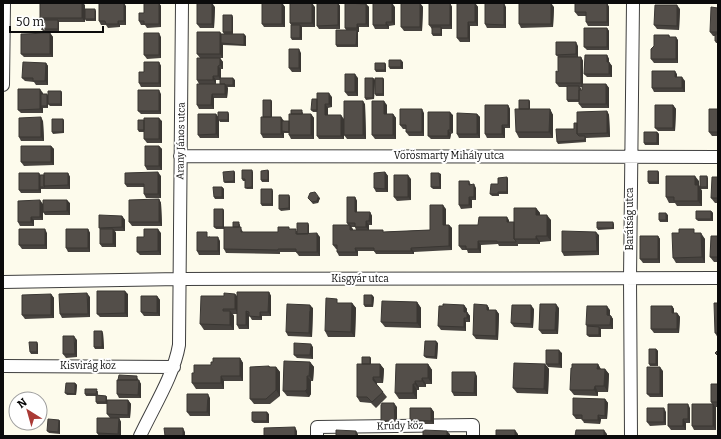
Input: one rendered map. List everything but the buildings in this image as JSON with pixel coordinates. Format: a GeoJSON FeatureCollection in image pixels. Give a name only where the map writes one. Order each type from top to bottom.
{"type":"FeatureCollection","features":[{"type":"Feature","properties":{"kind":"street"},"geometry":{"type":"LineString","coordinates":[[3,85],[4,3]]}},
{"type":"Feature","properties":{"kind":"street","name":"Arany János utca"},"geometry":{"type":"LineString","coordinates":[[140,436],[174,367],[179,345],[182,3]]}},
{"type":"Feature","properties":{"kind":"street","name":"Barátság utca"},"geometry":{"type":"LineString","coordinates":[[631,436],[630,156],[633,3]]}},
{"type":"Feature","properties":{"kind":"street","name":"Vörösmarty Mihály utca"},"geometry":{"type":"LineString","coordinates":[[180,156],[718,157]]}},
{"type":"Feature","properties":{"kind":"street","name":"Kisgyár utca"},"geometry":{"type":"LineString","coordinates":[[3,282],[180,279],[718,278]]}},
{"type":"Feature","properties":{"kind":"street","name":"Kisvirág köz"},"geometry":{"type":"LineString","coordinates":[[3,366],[174,367]]}},
{"type":"Feature","properties":{"kind":"street","name":"Krúdy köz"},"geometry":{"type":"LineString","coordinates":[[317,432],[473,425],[473,436]]}}]}
